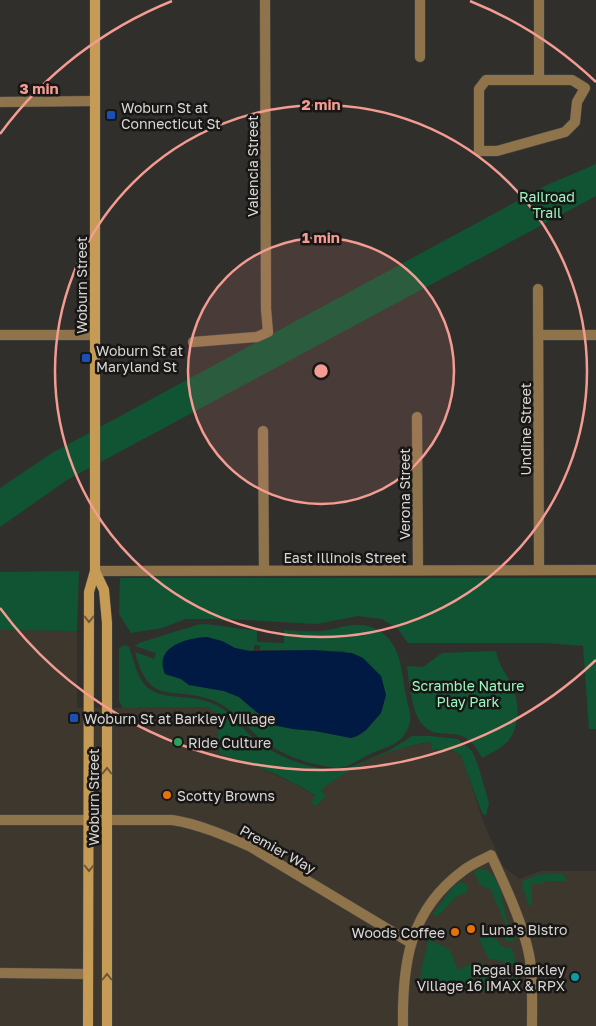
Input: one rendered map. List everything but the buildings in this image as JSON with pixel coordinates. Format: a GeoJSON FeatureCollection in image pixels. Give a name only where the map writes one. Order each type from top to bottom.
{"type":"FeatureCollection","features":[{"type":"Feature","properties":{"kind":"main road","name":"Woburn Street"},"geometry":{"type":"LineString","coordinates":[[88,1026],[89,592],[94,571],[95,0]]}},
{"type":"Feature","properties":{"kind":"main road","name":"Woburn Street"},"geometry":{"type":"LineString","coordinates":[[94,571],[104,590],[107,623],[107,1026]]}},
{"type":"Feature","properties":{"kind":"street","name":"Valencia Street"},"geometry":{"type":"LineString","coordinates":[[193,342],[257,338],[268,332],[265,0]]}},
{"type":"Feature","properties":{"kind":"street"},"geometry":{"type":"LineString","coordinates":[[420,0],[420,57]]}},
{"type":"Feature","properties":{"kind":"street"},"geometry":{"type":"LineString","coordinates":[[539,0],[539,80]]}},
{"type":"Feature","properties":{"kind":"street"},"geometry":{"type":"LineString","coordinates":[[486,80],[539,80],[572,80],[585,88],[577,102],[575,122],[565,132],[497,151],[480,151],[479,89],[486,80]]}},
{"type":"Feature","properties":{"kind":"street"},"geometry":{"type":"LineString","coordinates":[[0,102],[95,101]]}},
{"type":"Feature","properties":{"kind":"street","name":"Undine Street"},"geometry":{"type":"LineString","coordinates":[[538,289],[539,570]]}},
{"type":"Feature","properties":{"kind":"street"},"geometry":{"type":"LineString","coordinates":[[0,335],[95,335]]}},
{"type":"Feature","properties":{"kind":"street"},"geometry":{"type":"LineString","coordinates":[[539,335],[596,335]]}},
{"type":"Feature","properties":{"kind":"street","name":"Verona Street"},"geometry":{"type":"LineString","coordinates":[[417,417],[418,570]]}},
{"type":"Feature","properties":{"kind":"street"},"geometry":{"type":"LineString","coordinates":[[263,430],[264,571]]}},
{"type":"Feature","properties":{"kind":"street","name":"East Illinois Street"},"geometry":{"type":"LineString","coordinates":[[94,571],[596,570]]}},
{"type":"Feature","properties":{"kind":"street","name":"Premier Way"},"geometry":{"type":"LineString","coordinates":[[0,820],[172,820],[184,822],[251,847],[411,943]]}},
{"type":"Feature","properties":{"kind":"street"},"geometry":{"type":"LineString","coordinates":[[403,1026],[403,980],[411,943],[425,914],[444,888],[465,869],[491,856],[519,924],[530,958],[532,1026]]}},
{"type":"Feature","properties":{"kind":"street"},"geometry":{"type":"LineString","coordinates":[[0,973],[88,974]]}},
{"type":"Feature","properties":{"kind":"shaded area"},"geometry":{"type":"Polygon","coordinates":[[[0,630],[77,631],[77,708],[208,707],[216,712],[219,754],[245,761],[295,784],[316,796],[312,801],[317,805],[326,797],[321,790],[337,778],[368,760],[396,749],[430,742],[432,750],[446,749],[457,753],[463,759],[483,821],[503,866],[519,879],[540,871],[596,871],[596,1026],[0,1026],[0,630]]]}},
{"type":"Feature","properties":{"kind":"green space","name":"Railroad Trail"},"geometry":{"type":"Polygon","coordinates":[[[596,164],[596,196],[67,480],[0,527],[0,488],[52,453],[547,185],[596,164]]]}},
{"type":"Feature","properties":{"kind":"green space"},"geometry":{"type":"Polygon","coordinates":[[[79,571],[77,631],[0,630],[0,572],[79,571]]]}},
{"type":"Feature","properties":{"kind":"green space"},"geometry":{"type":"Polygon","coordinates":[[[120,578],[596,578],[596,729],[589,729],[583,646],[546,643],[408,643],[398,629],[382,619],[358,616],[316,624],[229,619],[186,619],[162,628],[131,633],[119,614],[120,578]]]}},
{"type":"Feature","properties":{"kind":"green space"},"geometry":{"type":"Polygon","coordinates":[[[200,624],[257,630],[257,642],[284,643],[284,630],[317,631],[354,625],[374,628],[390,640],[399,657],[410,723],[399,741],[345,767],[337,768],[304,761],[282,752],[262,740],[232,712],[217,702],[189,694],[156,689],[148,682],[141,670],[135,652],[154,659],[156,653],[135,646],[139,643],[200,624]],[[222,641],[181,679],[189,685],[224,691],[239,697],[256,712],[293,729],[351,738],[358,736],[366,730],[381,713],[386,695],[381,676],[344,651],[260,650],[260,645],[254,645],[254,650],[246,651],[222,641]]]}},
{"type":"Feature","properties":{"kind":"green space"},"geometry":{"type":"Polygon","coordinates":[[[124,645],[129,647],[138,674],[148,688],[162,695],[195,699],[214,704],[230,715],[261,744],[283,756],[308,765],[332,770],[344,770],[390,750],[412,736],[458,739],[472,751],[478,765],[489,803],[486,816],[482,813],[461,756],[451,750],[432,750],[430,742],[386,753],[359,765],[321,790],[326,797],[317,805],[314,805],[311,803],[315,795],[304,788],[245,762],[219,754],[216,713],[208,707],[123,708],[119,701],[119,648],[124,645]]]}},
{"type":"Feature","properties":{"kind":"green space","name":"Scramble Nature Play Park"},"geometry":{"type":"Polygon","coordinates":[[[496,651],[515,692],[518,714],[517,722],[508,741],[499,749],[482,758],[475,746],[460,735],[438,733],[424,726],[414,707],[407,666],[423,667],[442,653],[496,651]]]}},
{"type":"Feature","properties":{"kind":"green space"},"geometry":{"type":"Polygon","coordinates":[[[477,869],[487,870],[496,880],[508,923],[516,935],[514,941],[507,941],[503,938],[501,933],[506,935],[508,930],[491,890],[480,885],[474,872],[477,869]]]}},
{"type":"Feature","properties":{"kind":"green space"},"geometry":{"type":"Polygon","coordinates":[[[562,874],[565,876],[565,881],[547,881],[541,884],[532,884],[532,906],[529,906],[522,885],[523,881],[537,875],[562,874]]]}},
{"type":"Feature","properties":{"kind":"green space"},"geometry":{"type":"Polygon","coordinates":[[[460,882],[468,886],[467,892],[455,898],[439,915],[434,916],[433,913],[453,887],[460,882]]]}},
{"type":"Feature","properties":{"kind":"green space"},"geometry":{"type":"Polygon","coordinates":[[[493,933],[501,946],[513,949],[516,965],[488,958],[479,939],[493,933]]]}},
{"type":"Feature","properties":{"kind":"green space"},"geometry":{"type":"Polygon","coordinates":[[[429,939],[450,950],[458,970],[473,963],[473,988],[419,988],[422,965],[429,939]]]}},
{"type":"Feature","properties":{"kind":"green space"},"geometry":{"type":"Polygon","coordinates":[[[477,962],[510,974],[477,988],[477,962]]]}},
{"type":"Feature","properties":{"kind":"green space"},"geometry":{"type":"Polygon","coordinates":[[[518,976],[518,991],[477,991],[518,976]]]}},
{"type":"Feature","properties":{"kind":"water"},"geometry":{"type":"Polygon","coordinates":[[[207,637],[222,641],[235,648],[250,651],[314,650],[352,653],[363,658],[381,676],[386,695],[381,713],[366,730],[351,738],[293,729],[272,725],[239,697],[224,691],[189,685],[181,679],[165,674],[163,664],[168,650],[174,645],[191,639],[207,637]]]}},
{"type":"Feature","properties":{"kind":"place","name":"Woburn St at Connecticut St"},"geometry":{"type":"Point","coordinates":[111,115]}},
{"type":"Feature","properties":{"kind":"place","name":"Woburn St at Maryland St"},"geometry":{"type":"Point","coordinates":[86,358]}},
{"type":"Feature","properties":{"kind":"place","name":"Woburn St at Barkley Village"},"geometry":{"type":"Point","coordinates":[74,718]}},
{"type":"Feature","properties":{"kind":"place","name":"Ride Culture"},"geometry":{"type":"Point","coordinates":[178,742]}},
{"type":"Feature","properties":{"kind":"place","name":"Scotty Browns"},"geometry":{"type":"Point","coordinates":[167,795]}},
{"type":"Feature","properties":{"kind":"place","name":"Luna's Bistro"},"geometry":{"type":"Point","coordinates":[471,929]}},
{"type":"Feature","properties":{"kind":"place","name":"Woods Coffee"},"geometry":{"type":"Point","coordinates":[455,932]}},
{"type":"Feature","properties":{"kind":"place","name":"Regal Barkley Village 16 IMAX & RPX"},"geometry":{"type":"Point","coordinates":[575,977]}}]}
